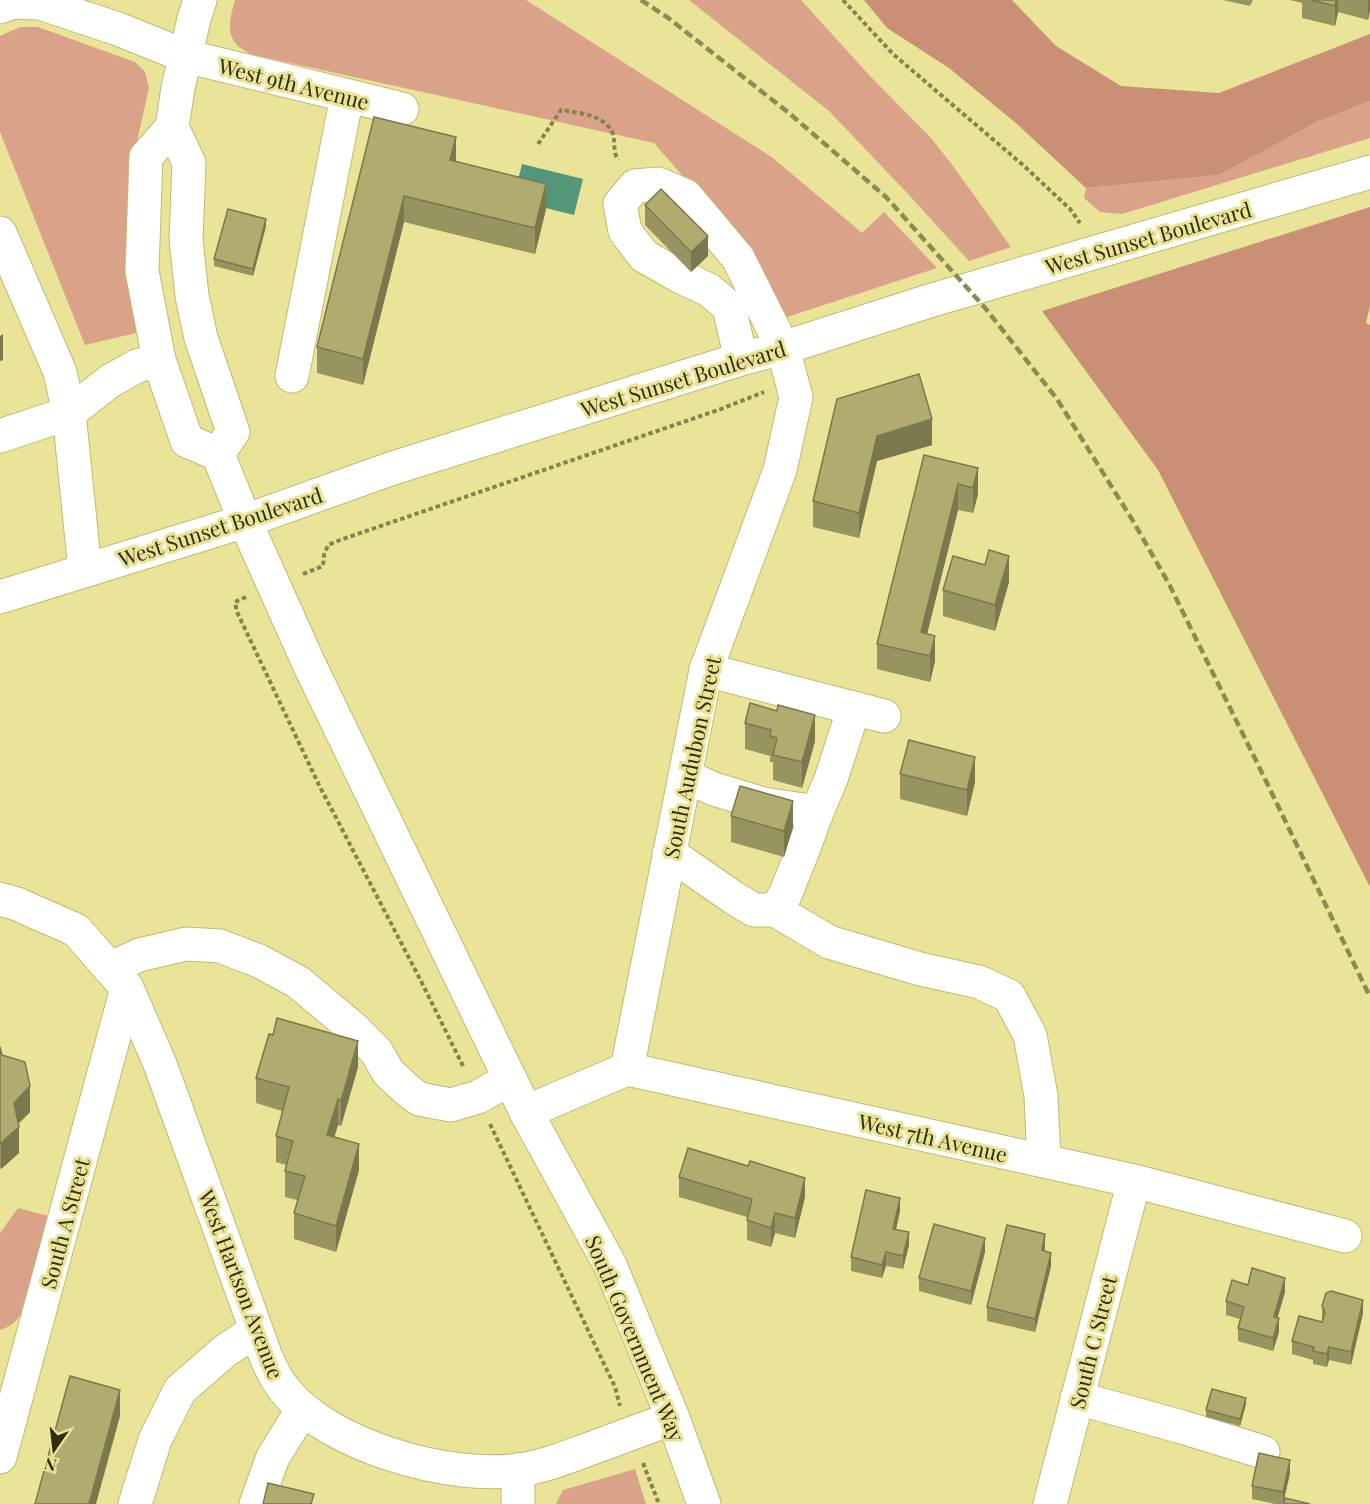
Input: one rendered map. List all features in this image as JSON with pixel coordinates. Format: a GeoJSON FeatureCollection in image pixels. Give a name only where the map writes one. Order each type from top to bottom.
{"type":"FeatureCollection","features":[{"type":"Feature","properties":{"kind":"street"},"geometry":{"type":"LineString","coordinates":[[200,0],[185,56],[172,128],[146,157],[142,271],[159,360],[187,441],[218,454],[244,521]]}},
{"type":"Feature","properties":{"kind":"street","name":"West 9th Avenue"},"geometry":{"type":"LineString","coordinates":[[0,7],[14,2],[40,3],[118,29],[185,56],[402,109]]}},
{"type":"Feature","properties":{"kind":"street"},"geometry":{"type":"LineString","coordinates":[[292,376],[347,96]]}},
{"type":"Feature","properties":{"kind":"street"},"geometry":{"type":"LineString","coordinates":[[172,128],[189,163],[186,240],[192,296],[201,338],[233,432],[218,454]]}},
{"type":"Feature","properties":{"kind":"street","name":"West Sunset Boulevard"},"geometry":{"type":"LineString","coordinates":[[0,597],[244,521],[390,469],[741,359],[1370,172]]}},
{"type":"Feature","properties":{"kind":"street","name":"South Audubon Street"},"geometry":{"type":"LineString","coordinates":[[627,1069],[706,670],[780,470],[796,397],[783,348],[738,258],[686,196],[657,184],[635,186]]}},
{"type":"Feature","properties":{"kind":"street"},"geometry":{"type":"LineString","coordinates":[[635,186],[620,204],[625,231],[644,255],[679,276],[709,290],[729,307],[741,359]]}},
{"type":"Feature","properties":{"kind":"street"},"geometry":{"type":"LineString","coordinates":[[0,233],[60,372],[69,413],[85,570]]}},
{"type":"Feature","properties":{"kind":"street"},"geometry":{"type":"LineString","coordinates":[[0,436],[69,413],[110,381],[137,366],[159,360]]}},
{"type":"Feature","properties":{"kind":"street","name":"South Government Way"},"geometry":{"type":"LineString","coordinates":[[244,521],[309,664],[526,1112],[610,1265],[673,1418],[704,1504]]}},
{"type":"Feature","properties":{"kind":"street"},"geometry":{"type":"LineString","coordinates":[[706,670],[869,712],[831,779],[785,895],[775,910]]}},
{"type":"Feature","properties":{"kind":"street"},"geometry":{"type":"LineString","coordinates":[[685,776],[714,789],[764,804],[816,812]]}},
{"type":"Feature","properties":{"kind":"street"},"geometry":{"type":"LineString","coordinates":[[669,853],[754,910],[775,910],[829,942],[920,969],[979,982],[1009,996],[1030,1035],[1041,1096],[1044,1161]]}},
{"type":"Feature","properties":{"kind":"street"},"geometry":{"type":"LineString","coordinates":[[0,899],[76,930],[118,978],[139,955],[186,944],[220,946],[259,961],[298,982],[354,1029],[376,1051],[388,1072],[419,1099],[451,1105],[478,1097],[510,1079]]}},
{"type":"Feature","properties":{"kind":"street","name":"West Hartson Avenue"},"geometry":{"type":"LineString","coordinates":[[118,978],[160,1064],[266,1357],[284,1390],[303,1409],[325,1426],[386,1453],[467,1470],[496,1472],[518,1470],[558,1461],[673,1418]]}},
{"type":"Feature","properties":{"kind":"street","name":"South A Street"},"geometry":{"type":"LineString","coordinates":[[0,1458],[13,1357],[118,978]]}},
{"type":"Feature","properties":{"kind":"street"},"geometry":{"type":"LineString","coordinates":[[526,1112],[627,1069]]}},
{"type":"Feature","properties":{"kind":"street","name":"West 7th Avenue"},"geometry":{"type":"LineString","coordinates":[[627,1069],[1134,1181],[1345,1236]]}},
{"type":"Feature","properties":{"kind":"street","name":"South C Street"},"geometry":{"type":"LineString","coordinates":[[1050,1504],[1134,1181]]}},
{"type":"Feature","properties":{"kind":"street"},"geometry":{"type":"LineString","coordinates":[[135,1504],[155,1440],[180,1390],[225,1351],[256,1330]]}},
{"type":"Feature","properties":{"kind":"street"},"geometry":{"type":"LineString","coordinates":[[1077,1398],[1182,1426],[1263,1452]]}},
{"type":"Feature","properties":{"kind":"street"},"geometry":{"type":"LineString","coordinates":[[256,1504],[273,1456],[303,1409]]}},
{"type":"Feature","properties":{"kind":"street"},"geometry":{"type":"LineString","coordinates":[[518,1470],[518,1504]]}},
{"type":"Feature","properties":{"kind":"path"},"geometry":{"type":"LineString","coordinates":[[843,0],[893,54],[1023,165],[1070,209],[1099,251]]}},
{"type":"Feature","properties":{"kind":"path"},"geometry":{"type":"LineString","coordinates":[[538,144],[561,110],[599,118],[613,133],[614,154],[635,186]]}},
{"type":"Feature","properties":{"kind":"path"},"geometry":{"type":"LineString","coordinates":[[323,566],[328,545],[340,540],[721,409]]}},
{"type":"Feature","properties":{"kind":"path"},"geometry":{"type":"LineString","coordinates":[[235,602],[237,612],[318,783],[422,983],[478,1097],[615,1387],[618,1402]]}},
{"type":"Feature","properties":{"kind":"path"},"geometry":{"type":"LineString","coordinates":[[644,1466],[659,1504]]}},
{"type":"Feature","properties":{"kind":"shaded area"},"geometry":{"type":"Polygon","coordinates":[[[235,0],[526,0],[773,158],[862,233],[884,212],[937,268],[784,318],[741,243],[654,143],[250,54],[237,45],[231,35],[230,23],[235,0]]]}},
{"type":"Feature","properties":{"kind":"shaded area"},"geometry":{"type":"Polygon","coordinates":[[[689,0],[801,0],[869,75],[932,139],[1011,247],[969,261],[829,111],[689,0]]]}},
{"type":"Feature","properties":{"kind":"shaded area"},"geometry":{"type":"Polygon","coordinates":[[[864,0],[1012,0],[1056,46],[1121,86],[1219,93],[1370,34],[1370,101],[1319,121],[1219,175],[1086,188],[1017,124],[949,68],[887,28],[864,0]]]}},
{"type":"Feature","properties":{"kind":"shaded area"},"geometry":{"type":"Polygon","coordinates":[[[20,27],[38,27],[135,62],[145,72],[149,88],[136,146],[128,252],[136,333],[85,345],[0,132],[0,36],[20,27]]]}},
{"type":"Feature","properties":{"kind":"shaded area"},"geometry":{"type":"Polygon","coordinates":[[[1370,101],[1370,138],[1122,214],[1100,212],[1084,198],[1086,188],[1219,175],[1319,121],[1370,101]]]}},
{"type":"Feature","properties":{"kind":"shaded area"},"geometry":{"type":"Polygon","coordinates":[[[522,164],[583,179],[574,215],[513,200],[522,164]]]}},
{"type":"Feature","properties":{"kind":"shaded area"},"geometry":{"type":"Polygon","coordinates":[[[1370,207],[1370,306],[1366,323],[1370,325],[1370,887],[1158,470],[1042,311],[1370,207]]]}},
{"type":"Feature","properties":{"kind":"shaded area"},"geometry":{"type":"Polygon","coordinates":[[[18,1208],[48,1216],[21,1314],[12,1324],[0,1330],[0,1233],[18,1208]]]}},
{"type":"Feature","properties":{"kind":"shaded area"},"geometry":{"type":"Polygon","coordinates":[[[635,1469],[646,1504],[556,1504],[563,1490],[635,1469]]]}},
{"type":"Feature","properties":{"kind":"building"},"geometry":{"type":"Polygon","coordinates":[[[1311,0],[1336,0],[1335,6],[1311,0]]]}},
{"type":"Feature","properties":{"kind":"building"},"geometry":{"type":"Polygon","coordinates":[[[374,117],[456,137],[450,160],[546,184],[535,228],[404,196],[363,359],[317,347],[374,117]]]}},
{"type":"Feature","properties":{"kind":"building"},"geometry":{"type":"Polygon","coordinates":[[[661,189],[708,236],[691,252],[645,205],[661,189]]]}},
{"type":"Feature","properties":{"kind":"building"},"geometry":{"type":"Polygon","coordinates":[[[228,209],[266,219],[253,269],[214,259],[228,209]]]}},
{"type":"Feature","properties":{"kind":"building"},"geometry":{"type":"Polygon","coordinates":[[[919,374],[932,419],[877,436],[859,513],[813,501],[837,399],[919,374]]]}},
{"type":"Feature","properties":{"kind":"building"},"geometry":{"type":"Polygon","coordinates":[[[924,455],[978,468],[973,488],[958,484],[921,632],[935,636],[930,656],[877,644],[924,455]]]}},
{"type":"Feature","properties":{"kind":"building"},"geometry":{"type":"Polygon","coordinates":[[[989,550],[1009,556],[995,605],[943,590],[953,556],[985,565],[989,550]]]}},
{"type":"Feature","properties":{"kind":"building"},"geometry":{"type":"Polygon","coordinates":[[[750,703],[777,711],[778,705],[815,715],[802,762],[773,755],[777,738],[770,736],[771,730],[745,723],[750,703]]]}},
{"type":"Feature","properties":{"kind":"building"},"geometry":{"type":"Polygon","coordinates":[[[909,740],[975,757],[967,790],[900,774],[909,740]]]}},
{"type":"Feature","properties":{"kind":"building"},"geometry":{"type":"Polygon","coordinates":[[[740,786],[793,801],[784,831],[731,816],[740,786]]]}},
{"type":"Feature","properties":{"kind":"building"},"geometry":{"type":"Polygon","coordinates":[[[277,1018],[358,1041],[341,1101],[338,1099],[327,1135],[359,1144],[336,1226],[294,1213],[305,1176],[285,1171],[293,1141],[276,1136],[289,1087],[256,1078],[269,1034],[273,1035],[277,1018]]]}},
{"type":"Feature","properties":{"kind":"building"},"geometry":{"type":"Polygon","coordinates":[[[0,1047],[2,1055],[25,1062],[30,1086],[14,1103],[19,1127],[1,1143],[0,1143],[0,1047]]]}},
{"type":"Feature","properties":{"kind":"building"},"geometry":{"type":"Polygon","coordinates":[[[688,1148],[748,1166],[750,1161],[805,1178],[795,1218],[775,1213],[771,1228],[747,1220],[752,1199],[679,1177],[688,1148]]]}},
{"type":"Feature","properties":{"kind":"building"},"geometry":{"type":"Polygon","coordinates":[[[866,1190],[900,1198],[893,1229],[909,1232],[903,1256],[886,1252],[882,1265],[851,1257],[866,1190]]]}},
{"type":"Feature","properties":{"kind":"building"},"geometry":{"type":"Polygon","coordinates":[[[934,1224],[985,1238],[971,1291],[919,1278],[934,1224]]]}},
{"type":"Feature","properties":{"kind":"building"},"geometry":{"type":"Polygon","coordinates":[[[1007,1225],[1045,1234],[1042,1250],[1051,1253],[1035,1319],[987,1307],[1007,1225]]]}},
{"type":"Feature","properties":{"kind":"building"},"geometry":{"type":"Polygon","coordinates":[[[1252,1268],[1285,1278],[1274,1317],[1279,1318],[1273,1338],[1238,1328],[1244,1307],[1226,1301],[1232,1280],[1248,1285],[1252,1268]]]}},
{"type":"Feature","properties":{"kind":"building"},"geometry":{"type":"Polygon","coordinates":[[[1331,1291],[1363,1300],[1351,1352],[1329,1347],[1327,1354],[1313,1351],[1314,1347],[1292,1341],[1299,1316],[1322,1322],[1325,1312],[1322,1306],[1326,1293],[1331,1291]]]}},
{"type":"Feature","properties":{"kind":"building"},"geometry":{"type":"Polygon","coordinates":[[[70,1376],[120,1390],[89,1504],[35,1504],[70,1376]]]}},
{"type":"Feature","properties":{"kind":"building"},"geometry":{"type":"Polygon","coordinates":[[[1212,1389],[1246,1398],[1240,1419],[1206,1410],[1212,1389]]]}},
{"type":"Feature","properties":{"kind":"building"},"geometry":{"type":"Polygon","coordinates":[[[1259,1453],[1290,1460],[1283,1492],[1252,1486],[1259,1453]]]}},
{"type":"Feature","properties":{"kind":"building"},"geometry":{"type":"Polygon","coordinates":[[[268,1483],[314,1494],[311,1504],[263,1504],[268,1483]]]}},
{"type":"Feature","properties":{"kind":"building"},"geometry":{"type":"Polygon","coordinates":[[[1285,1498],[1310,1504],[1284,1504],[1285,1498]]]}},
{"type":"Feature","properties":{"kind":"railway"},"geometry":{"type":"LineString","coordinates":[[641,0],[667,17],[789,113],[886,197],[986,309],[1057,399],[1133,521],[1169,584],[1370,997]]}}]}
